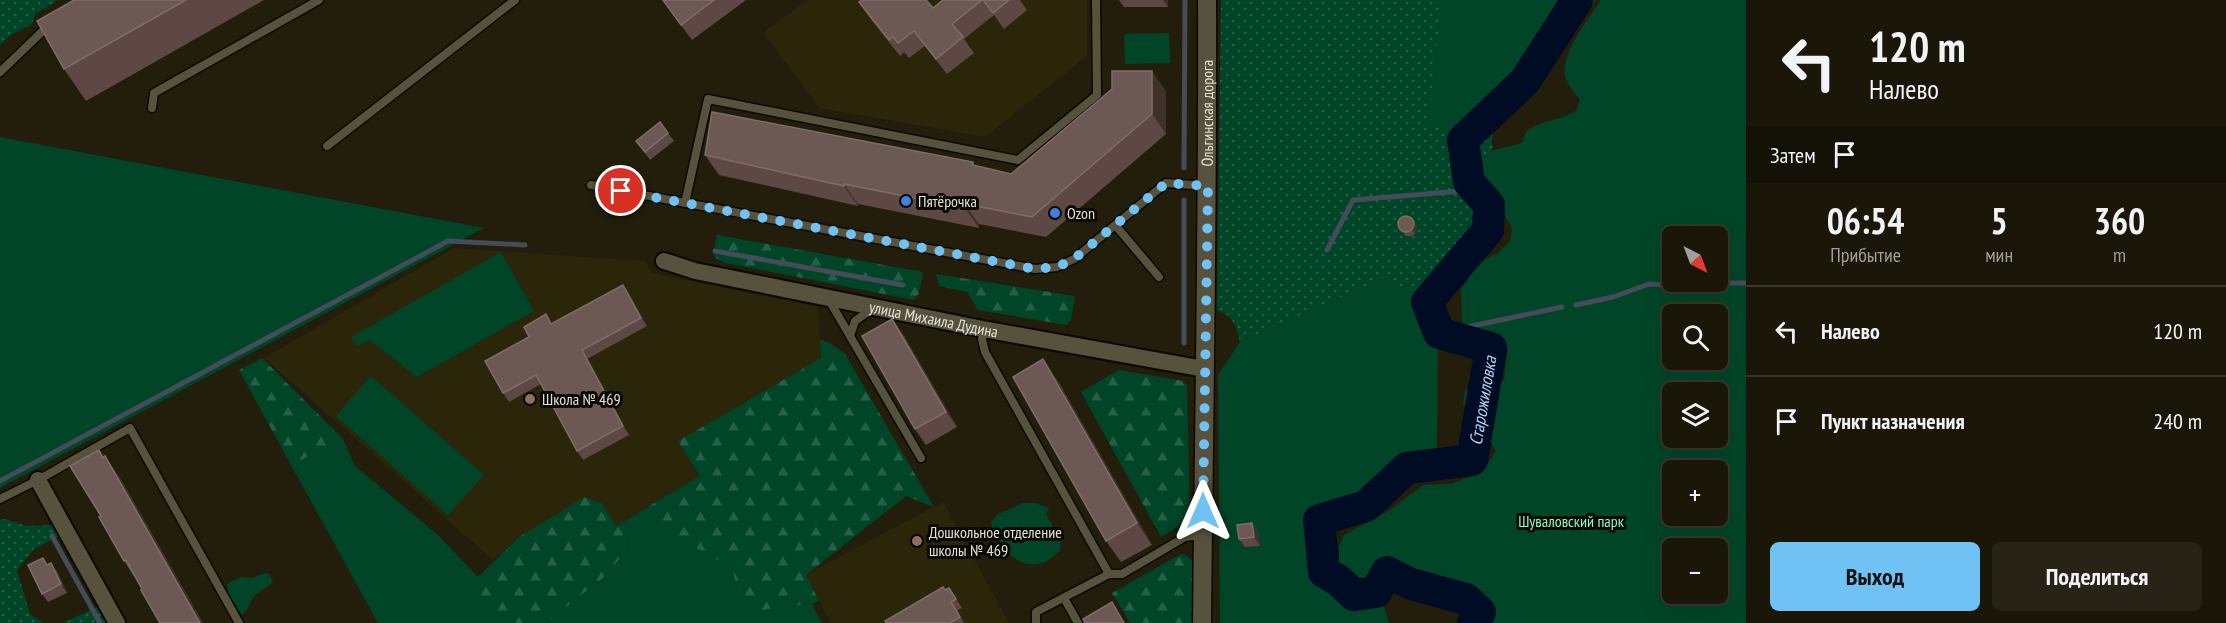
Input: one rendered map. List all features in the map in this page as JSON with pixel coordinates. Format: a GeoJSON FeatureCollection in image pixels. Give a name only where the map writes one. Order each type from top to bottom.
{"type":"FeatureCollection","features":[{"type":"Feature","properties":{"kind":"street","name":"Ольгинская дорога"},"geometry":{"type":"LineString","coordinates":[[1202,623],[1208,186],[1207,0]]}},
{"type":"Feature","properties":{"kind":"street","name":"улица Михаила Дудина"},"geometry":{"type":"LineString","coordinates":[[664,261],[695,271],[983,329],[1204,369]]}},
{"type":"Feature","properties":{"kind":"street"},"geometry":{"type":"LineString","coordinates":[[38,480],[117,623]]}},
{"type":"Feature","properties":{"kind":"lane"},"geometry":{"type":"LineString","coordinates":[[152,108],[154,93],[319,0]]}},
{"type":"Feature","properties":{"kind":"lane"},"geometry":{"type":"LineString","coordinates":[[327,146],[515,0]]}},
{"type":"Feature","properties":{"kind":"lane"},"geometry":{"type":"LineString","coordinates":[[685,203],[708,99],[1018,160],[1097,95],[1096,0]]}},
{"type":"Feature","properties":{"kind":"lane"},"geometry":{"type":"LineString","coordinates":[[0,72],[45,28],[55,22]]}},
{"type":"Feature","properties":{"kind":"lane"},"geometry":{"type":"LineString","coordinates":[[591,185],[1035,269],[1057,267],[1074,259],[1166,183],[1208,186]]}},
{"type":"Feature","properties":{"kind":"lane"},"geometry":{"type":"LineString","coordinates":[[1116,226],[1159,277]]}},
{"type":"Feature","properties":{"kind":"lane"},"geometry":{"type":"LineString","coordinates":[[827,297],[921,458]]}},
{"type":"Feature","properties":{"kind":"lane"},"geometry":{"type":"LineString","coordinates":[[850,336],[855,321],[876,307]]}},
{"type":"Feature","properties":{"kind":"lane"},"geometry":{"type":"LineString","coordinates":[[983,329],[982,339],[985,352],[1109,574]]}},
{"type":"Feature","properties":{"kind":"lane"},"geometry":{"type":"LineString","coordinates":[[0,499],[130,428],[239,623]]}},
{"type":"Feature","properties":{"kind":"lane"},"geometry":{"type":"LineString","coordinates":[[1036,623],[1036,612],[1109,574],[1122,573],[1185,537],[1203,535]]}},
{"type":"Feature","properties":{"kind":"lane"},"geometry":{"type":"LineString","coordinates":[[1064,598],[1078,623]]}},
{"type":"Feature","properties":{"kind":"shaded area"},"geometry":{"type":"Polygon","coordinates":[[[808,0],[1087,0],[1087,56],[985,137],[820,108],[763,33],[808,0]]]}},
{"type":"Feature","properties":{"kind":"shaded area","name":"Школа № 469"},"geometry":{"type":"Polygon","coordinates":[[[454,248],[645,261],[652,273],[818,307],[821,358],[678,441],[700,476],[616,527],[603,504],[519,537],[493,560],[264,358],[454,248]]]}},
{"type":"Feature","properties":{"kind":"shaded area","name":"Дошкольное отделение школы № 469"},"geometry":{"type":"Polygon","coordinates":[[[943,502],[1009,623],[831,623],[805,575],[943,502]]]}},
{"type":"Feature","properties":{"kind":"green space"},"geometry":{"type":"Polygon","coordinates":[[[0,0],[58,0],[35,14],[32,24],[8,37],[0,45],[0,0]]]}},
{"type":"Feature","properties":{"kind":"green space"},"geometry":{"type":"Polygon","coordinates":[[[1221,0],[1596,0],[1492,127],[1493,229],[1438,307],[1385,278],[1240,342],[1231,319],[1217,310],[1221,0]]]}},
{"type":"Feature","properties":{"kind":"green space"},"geometry":{"type":"Polygon","coordinates":[[[1442,0],[1576,0],[1525,81],[1463,140],[1428,123],[1442,0]]]}},
{"type":"Feature","properties":{"kind":"green space","name":"Шуваловский парк"},"geometry":{"type":"Polygon","coordinates":[[[1601,0],[1746,0],[1746,623],[1487,623],[1487,609],[1462,588],[1402,578],[1376,589],[1353,580],[1339,566],[1339,547],[1344,535],[1387,512],[1423,485],[1451,484],[1482,472],[1496,451],[1463,404],[1465,390],[1504,380],[1508,347],[1473,334],[1462,322],[1461,289],[1468,280],[1473,266],[1498,253],[1510,241],[1512,228],[1484,178],[1482,165],[1494,150],[1522,143],[1526,131],[1576,111],[1580,100],[1566,79],[1565,67],[1571,47],[1601,0]]]}},
{"type":"Feature","properties":{"kind":"green space"},"geometry":{"type":"Polygon","coordinates":[[[1169,33],[1170,63],[1125,64],[1124,34],[1169,33]]]}},
{"type":"Feature","properties":{"kind":"green space"},"geometry":{"type":"Polygon","coordinates":[[[0,137],[484,228],[0,488],[0,137]]]}},
{"type":"Feature","properties":{"kind":"green space"},"geometry":{"type":"Polygon","coordinates":[[[717,235],[923,272],[919,293],[914,300],[726,263],[717,259],[713,254],[717,235]]]}},
{"type":"Feature","properties":{"kind":"green space"},"geometry":{"type":"Polygon","coordinates":[[[501,252],[534,311],[417,377],[369,340],[358,346],[351,337],[501,252]]]}},
{"type":"Feature","properties":{"kind":"green space"},"geometry":{"type":"Polygon","coordinates":[[[936,274],[1075,296],[1071,320],[1066,325],[978,310],[967,292],[939,286],[936,274]]]}},
{"type":"Feature","properties":{"kind":"green space"},"geometry":{"type":"Polygon","coordinates":[[[1385,278],[1438,307],[1437,451],[1390,468],[1368,492],[1311,518],[1320,576],[1348,601],[1382,601],[1389,623],[1220,623],[1218,375],[1240,342],[1385,278]]]}},
{"type":"Feature","properties":{"kind":"green space"},"geometry":{"type":"Polygon","coordinates":[[[820,339],[845,354],[934,507],[906,496],[806,575],[819,601],[812,604],[757,611],[738,594],[732,568],[683,541],[644,509],[700,476],[678,441],[821,358],[820,339]]]}},
{"type":"Feature","properties":{"kind":"green space"},"geometry":{"type":"Polygon","coordinates":[[[262,358],[343,439],[355,466],[331,446],[291,465],[239,370],[262,358]]]}},
{"type":"Feature","properties":{"kind":"green space"},"geometry":{"type":"Polygon","coordinates":[[[1119,370],[1183,381],[1187,385],[1190,519],[1161,537],[1081,392],[1119,370]]]}},
{"type":"Feature","properties":{"kind":"green space"},"geometry":{"type":"Polygon","coordinates":[[[371,376],[484,475],[448,515],[336,416],[371,376]]]}},
{"type":"Feature","properties":{"kind":"green space"},"geometry":{"type":"Polygon","coordinates":[[[331,446],[438,535],[478,577],[478,598],[497,623],[378,623],[291,465],[331,446]]]}},
{"type":"Feature","properties":{"kind":"green space"},"geometry":{"type":"Polygon","coordinates":[[[585,497],[603,504],[616,526],[625,521],[629,547],[607,575],[546,623],[497,623],[478,598],[478,577],[519,537],[585,497]]]}},
{"type":"Feature","properties":{"kind":"green space"},"geometry":{"type":"Polygon","coordinates":[[[1023,503],[1035,503],[1049,508],[1046,514],[1061,540],[1060,551],[1045,562],[1035,564],[1017,560],[998,539],[991,522],[997,515],[1023,503]]]}},
{"type":"Feature","properties":{"kind":"green space"},"geometry":{"type":"Polygon","coordinates":[[[644,509],[683,541],[732,568],[738,594],[757,611],[812,604],[822,623],[546,623],[607,575],[629,547],[625,521],[644,509]]]}},
{"type":"Feature","properties":{"kind":"green space"},"geometry":{"type":"Polygon","coordinates":[[[5,519],[26,526],[52,525],[58,536],[34,549],[17,570],[30,614],[43,623],[0,623],[0,520],[5,519]]]}},
{"type":"Feature","properties":{"kind":"green space"},"geometry":{"type":"Polygon","coordinates":[[[1181,554],[1194,563],[1193,623],[1130,623],[1112,593],[1181,554]]]}},
{"type":"Feature","properties":{"kind":"green space"},"geometry":{"type":"Polygon","coordinates":[[[265,573],[269,574],[273,581],[255,595],[242,615],[229,596],[227,584],[241,577],[252,578],[265,573]]]}},
{"type":"Feature","properties":{"kind":"green space"},"geometry":{"type":"Polygon","coordinates":[[[97,607],[106,623],[63,623],[97,607]]]}},
{"type":"Feature","properties":{"kind":"building"},"geometry":{"type":"Polygon","coordinates":[[[74,0],[186,0],[64,69],[37,21],[74,0]]]}},
{"type":"Feature","properties":{"kind":"building"},"geometry":{"type":"Polygon","coordinates":[[[663,0],[714,0],[681,25],[663,0]]]}},
{"type":"Feature","properties":{"kind":"building"},"geometry":{"type":"Polygon","coordinates":[[[862,0],[926,0],[933,8],[943,0],[982,0],[952,24],[963,37],[936,59],[914,31],[898,43],[893,37],[889,40],[859,2],[862,0]]]}},
{"type":"Feature","properties":{"kind":"building"},"geometry":{"type":"Polygon","coordinates":[[[983,0],[1009,0],[993,13],[983,0]]]}},
{"type":"Feature","properties":{"kind":"building"},"geometry":{"type":"Polygon","coordinates":[[[1112,71],[1152,71],[1152,114],[1032,217],[965,204],[965,208],[844,184],[844,186],[705,155],[712,112],[973,162],[973,165],[1011,174],[1112,89],[1112,71]]]}},
{"type":"Feature","properties":{"kind":"building"},"geometry":{"type":"Polygon","coordinates":[[[660,122],[668,133],[645,152],[636,141],[660,122]]]}},
{"type":"Feature","properties":{"kind":"building"},"geometry":{"type":"Polygon","coordinates":[[[1406,216],[1412,218],[1414,224],[1412,230],[1406,232],[1400,230],[1398,224],[1400,218],[1406,216]]]}},
{"type":"Feature","properties":{"kind":"building"},"geometry":{"type":"Polygon","coordinates":[[[623,285],[641,318],[582,350],[623,426],[577,451],[536,375],[503,393],[485,361],[529,337],[524,327],[546,314],[551,324],[623,285]]]}},
{"type":"Feature","properties":{"kind":"building"},"geometry":{"type":"Polygon","coordinates":[[[892,319],[946,412],[915,429],[862,336],[892,319]]]}},
{"type":"Feature","properties":{"kind":"building"},"geometry":{"type":"Polygon","coordinates":[[[1043,359],[1137,523],[1106,541],[1013,377],[1043,359]]]}},
{"type":"Feature","properties":{"kind":"building"},"geometry":{"type":"Polygon","coordinates":[[[99,450],[103,458],[105,456],[200,623],[160,623],[126,560],[124,561],[99,517],[101,516],[70,466],[99,450]]]}},
{"type":"Feature","properties":{"kind":"building"},"geometry":{"type":"Polygon","coordinates":[[[1252,523],[1254,537],[1239,539],[1237,525],[1252,523]]]}},
{"type":"Feature","properties":{"kind":"building"},"geometry":{"type":"Polygon","coordinates":[[[43,558],[47,565],[51,563],[61,584],[42,594],[28,565],[43,558]]]}},
{"type":"Feature","properties":{"kind":"building"},"geometry":{"type":"Polygon","coordinates":[[[943,587],[945,590],[949,588],[956,599],[951,602],[960,617],[950,623],[886,623],[885,621],[943,587]]]}},
{"type":"Feature","properties":{"kind":"building"},"geometry":{"type":"Polygon","coordinates":[[[1112,602],[1124,623],[1085,623],[1083,619],[1112,602]]]}},
{"type":"Feature","properties":{"kind":"waterway"},"geometry":{"type":"LineString","coordinates":[[1184,168],[1185,0]]}},
{"type":"Feature","properties":{"kind":"waterway","name":"Старожиловка"},"geometry":{"type":"LineString","coordinates":[[1473,623],[1480,612],[1466,599],[1411,584],[1387,572],[1376,592],[1354,595],[1338,580],[1324,572],[1319,520],[1366,506],[1407,468],[1472,460],[1491,348],[1439,333],[1427,302],[1488,230],[1489,205],[1469,182],[1463,140],[1525,81],[1577,0]]}},
{"type":"Feature","properties":{"kind":"waterway"},"geometry":{"type":"LineString","coordinates":[[1327,250],[1353,200],[1461,191],[1469,182]]}},
{"type":"Feature","properties":{"kind":"waterway"},"geometry":{"type":"LineString","coordinates":[[1184,200],[1184,343]]}},
{"type":"Feature","properties":{"kind":"waterway"},"geometry":{"type":"LineString","coordinates":[[0,481],[448,241],[525,245]]}},
{"type":"Feature","properties":{"kind":"waterway"},"geometry":{"type":"LineString","coordinates":[[715,251],[903,285]]}},
{"type":"Feature","properties":{"kind":"waterway"},"geometry":{"type":"LineString","coordinates":[[1576,305],[1613,297],[1649,284],[1705,287],[1725,283],[1746,283]]}},
{"type":"Feature","properties":{"kind":"waterway"},"geometry":{"type":"LineString","coordinates":[[1439,333],[1562,307]]}},
{"type":"Feature","properties":{"kind":"waterway"},"geometry":{"type":"LineString","coordinates":[[52,536],[100,623]]}},
{"type":"Feature","properties":{"kind":"place","name":"Пятёрочка"},"geometry":{"type":"Point","coordinates":[906,201]}},
{"type":"Feature","properties":{"kind":"place","name":"Ozon"},"geometry":{"type":"Point","coordinates":[1055,213]}},
{"type":"Feature","properties":{"kind":"place","name":"Школа № 469"},"geometry":{"type":"Point","coordinates":[530,399]}},
{"type":"Feature","properties":{"kind":"place","name":"Дошкольное отделение школы № 469"},"geometry":{"type":"Point","coordinates":[917,541]}},
{"type":"Feature","properties":{"kind":"route"},"geometry":{"type":"LineString","coordinates":[[621,191],[1035,269],[1057,267],[1074,259],[1166,183],[1208,186],[1203,511]]}}]}
